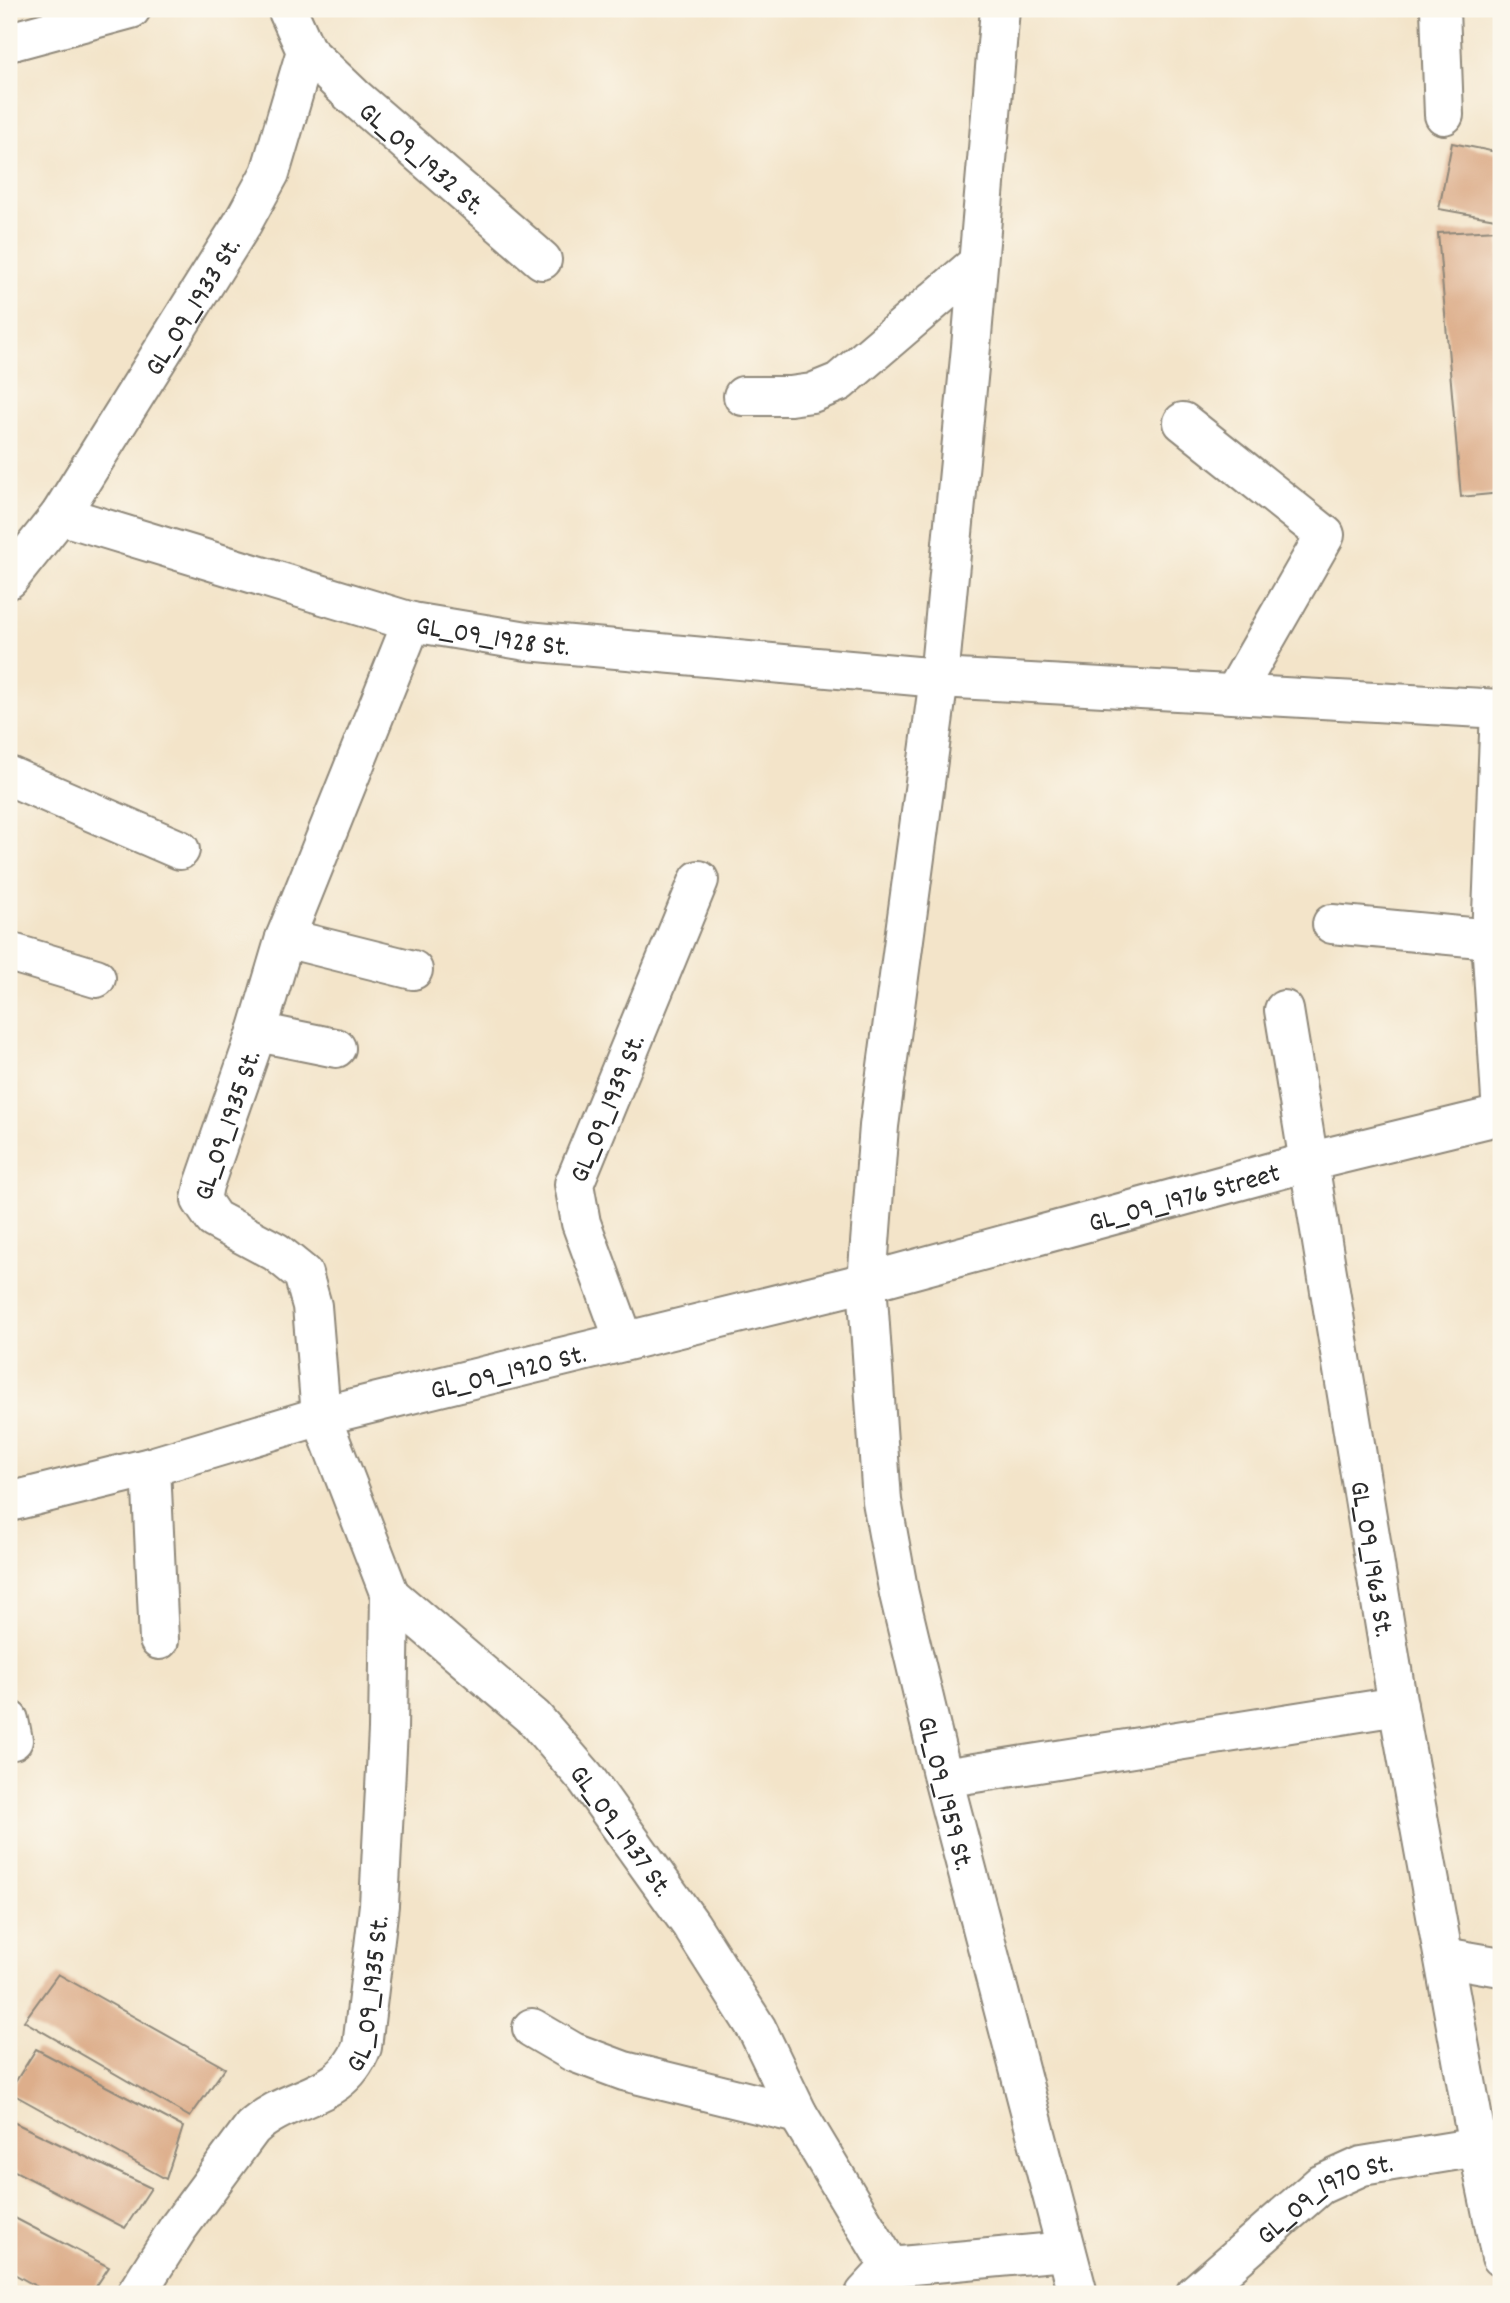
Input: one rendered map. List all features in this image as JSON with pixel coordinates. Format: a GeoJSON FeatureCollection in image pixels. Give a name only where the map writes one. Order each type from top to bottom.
{"type":"FeatureCollection","features":[{"type":"Feature","properties":{"kind":"street"},"geometry":{"type":"LineString","coordinates":[[9,42],[131,9]]}},
{"type":"Feature","properties":{"kind":"street"},"geometry":{"type":"LineString","coordinates":[[287,9],[306,51]]}},
{"type":"Feature","properties":{"kind":"street","name":"GL_09_1959 St."},"geometry":{"type":"LineString","coordinates":[[1000,9],[939,678],[878,1126],[867,1282],[882,1500],[899,1594],[943,1778],[1078,2294]]}},
{"type":"Feature","properties":{"kind":"street"},"geometry":{"type":"LineString","coordinates":[[1440,9],[1444,115]]}},
{"type":"Feature","properties":{"kind":"street","name":"GL_09_1932 St."},"geometry":{"type":"LineString","coordinates":[[306,51],[353,96],[542,260]]}},
{"type":"Feature","properties":{"kind":"street","name":"GL_09_1933 St."},"geometry":{"type":"LineString","coordinates":[[9,579],[60,515],[242,225],[270,173],[306,51]]}},
{"type":"Feature","properties":{"kind":"street"},"geometry":{"type":"LineString","coordinates":[[743,396],[812,393],[839,382],[978,263]]}},
{"type":"Feature","properties":{"kind":"street"},"geometry":{"type":"LineString","coordinates":[[1183,422],[1325,535],[1234,694]]}},
{"type":"Feature","properties":{"kind":"street","name":"GL_09_1928 St."},"geometry":{"type":"LineString","coordinates":[[60,515],[412,622],[527,641],[939,678],[1501,709]]}},
{"type":"Feature","properties":{"kind":"street","name":"GL_09_1935 St."},"geometry":{"type":"LineString","coordinates":[[321,1416],[313,1306],[303,1274],[276,1252],[214,1219],[201,1200],[285,938],[412,622]]}},
{"type":"Feature","properties":{"kind":"street"},"geometry":{"type":"LineString","coordinates":[[1501,709],[1491,939],[1501,1099]]}},
{"type":"Feature","properties":{"kind":"street"},"geometry":{"type":"LineString","coordinates":[[9,776],[180,850]]}},
{"type":"Feature","properties":{"kind":"street","name":"GL_09_1939 St."},"geometry":{"type":"LineString","coordinates":[[624,1340],[581,1223],[574,1184],[699,880]]}},
{"type":"Feature","properties":{"kind":"street"},"geometry":{"type":"LineString","coordinates":[[1332,924],[1491,939]]}},
{"type":"Feature","properties":{"kind":"street"},"geometry":{"type":"LineString","coordinates":[[285,938],[413,970]]}},
{"type":"Feature","properties":{"kind":"street"},"geometry":{"type":"LineString","coordinates":[[9,953],[96,978]]}},
{"type":"Feature","properties":{"kind":"street","name":"GL_09_1963 St."},"geometry":{"type":"LineString","coordinates":[[1284,1010],[1398,1706],[1478,2147],[1501,2257]]}},
{"type":"Feature","properties":{"kind":"street","name":"GL_09_1935 St."},"geometry":{"type":"LineString","coordinates":[[257,1032],[336,1048]]}},
{"type":"Feature","properties":{"kind":"street","name":"GL_09_1976 Street"},"geometry":{"type":"LineString","coordinates":[[867,1282],[1308,1162],[1501,1115]]}},
{"type":"Feature","properties":{"kind":"street","name":"GL_09_1920 St."},"geometry":{"type":"LineString","coordinates":[[9,1502],[151,1466],[321,1416],[867,1282]]}},
{"type":"Feature","properties":{"kind":"street"},"geometry":{"type":"LineString","coordinates":[[321,1416],[390,1595]]}},
{"type":"Feature","properties":{"kind":"street"},"geometry":{"type":"LineString","coordinates":[[151,1466],[159,1640]]}},
{"type":"Feature","properties":{"kind":"street","name":"GL_09_1935 St."},"geometry":{"type":"LineString","coordinates":[[136,2294],[178,2228],[252,2128],[266,2116],[340,2081],[355,2065],[362,2047],[379,1905],[388,1730],[390,1595]]}},
{"type":"Feature","properties":{"kind":"street","name":"GL_09_1937 St."},"geometry":{"type":"LineString","coordinates":[[390,1595],[534,1718],[585,1777],[691,1924],[757,2029],[878,2281]]}},
{"type":"Feature","properties":{"kind":"street"},"geometry":{"type":"LineString","coordinates":[[943,1778],[1398,1706]]}},
{"type":"Feature","properties":{"kind":"street"},"geometry":{"type":"LineString","coordinates":[[1444,1957],[1501,1967]]}},
{"type":"Feature","properties":{"kind":"street"},"geometry":{"type":"LineString","coordinates":[[532,2028],[573,2052],[624,2071],[798,2114]]}},
{"type":"Feature","properties":{"kind":"street","name":"GL_09_1970 St."},"geometry":{"type":"LineString","coordinates":[[1195,2294],[1320,2186],[1362,2166],[1478,2147]]}},
{"type":"Feature","properties":{"kind":"street"},"geometry":{"type":"LineString","coordinates":[[878,2281],[1066,2251]]}},
{"type":"Feature","properties":{"kind":"building"},"geometry":{"type":"Polygon","coordinates":[[[1452,143],[1501,153],[1501,220],[1439,209],[1452,143]]]}},
{"type":"Feature","properties":{"kind":"building"},"geometry":{"type":"Polygon","coordinates":[[[1499,230],[1501,493],[1461,497],[1438,233],[1499,230]]]}},
{"type":"Feature","properties":{"kind":"building"},"geometry":{"type":"Polygon","coordinates":[[[58,1974],[225,2068],[190,2117],[24,2021],[58,1974]]]}},
{"type":"Feature","properties":{"kind":"building"},"geometry":{"type":"Polygon","coordinates":[[[36,2049],[183,2127],[166,2179],[9,2092],[36,2049]]]}},
{"type":"Feature","properties":{"kind":"building"},"geometry":{"type":"Polygon","coordinates":[[[9,2120],[151,2188],[125,2228],[9,2168],[9,2120]]]}},
{"type":"Feature","properties":{"kind":"building"},"geometry":{"type":"Polygon","coordinates":[[[9,2215],[109,2267],[91,2294],[50,2294],[9,2271],[9,2215]]]}}]}
